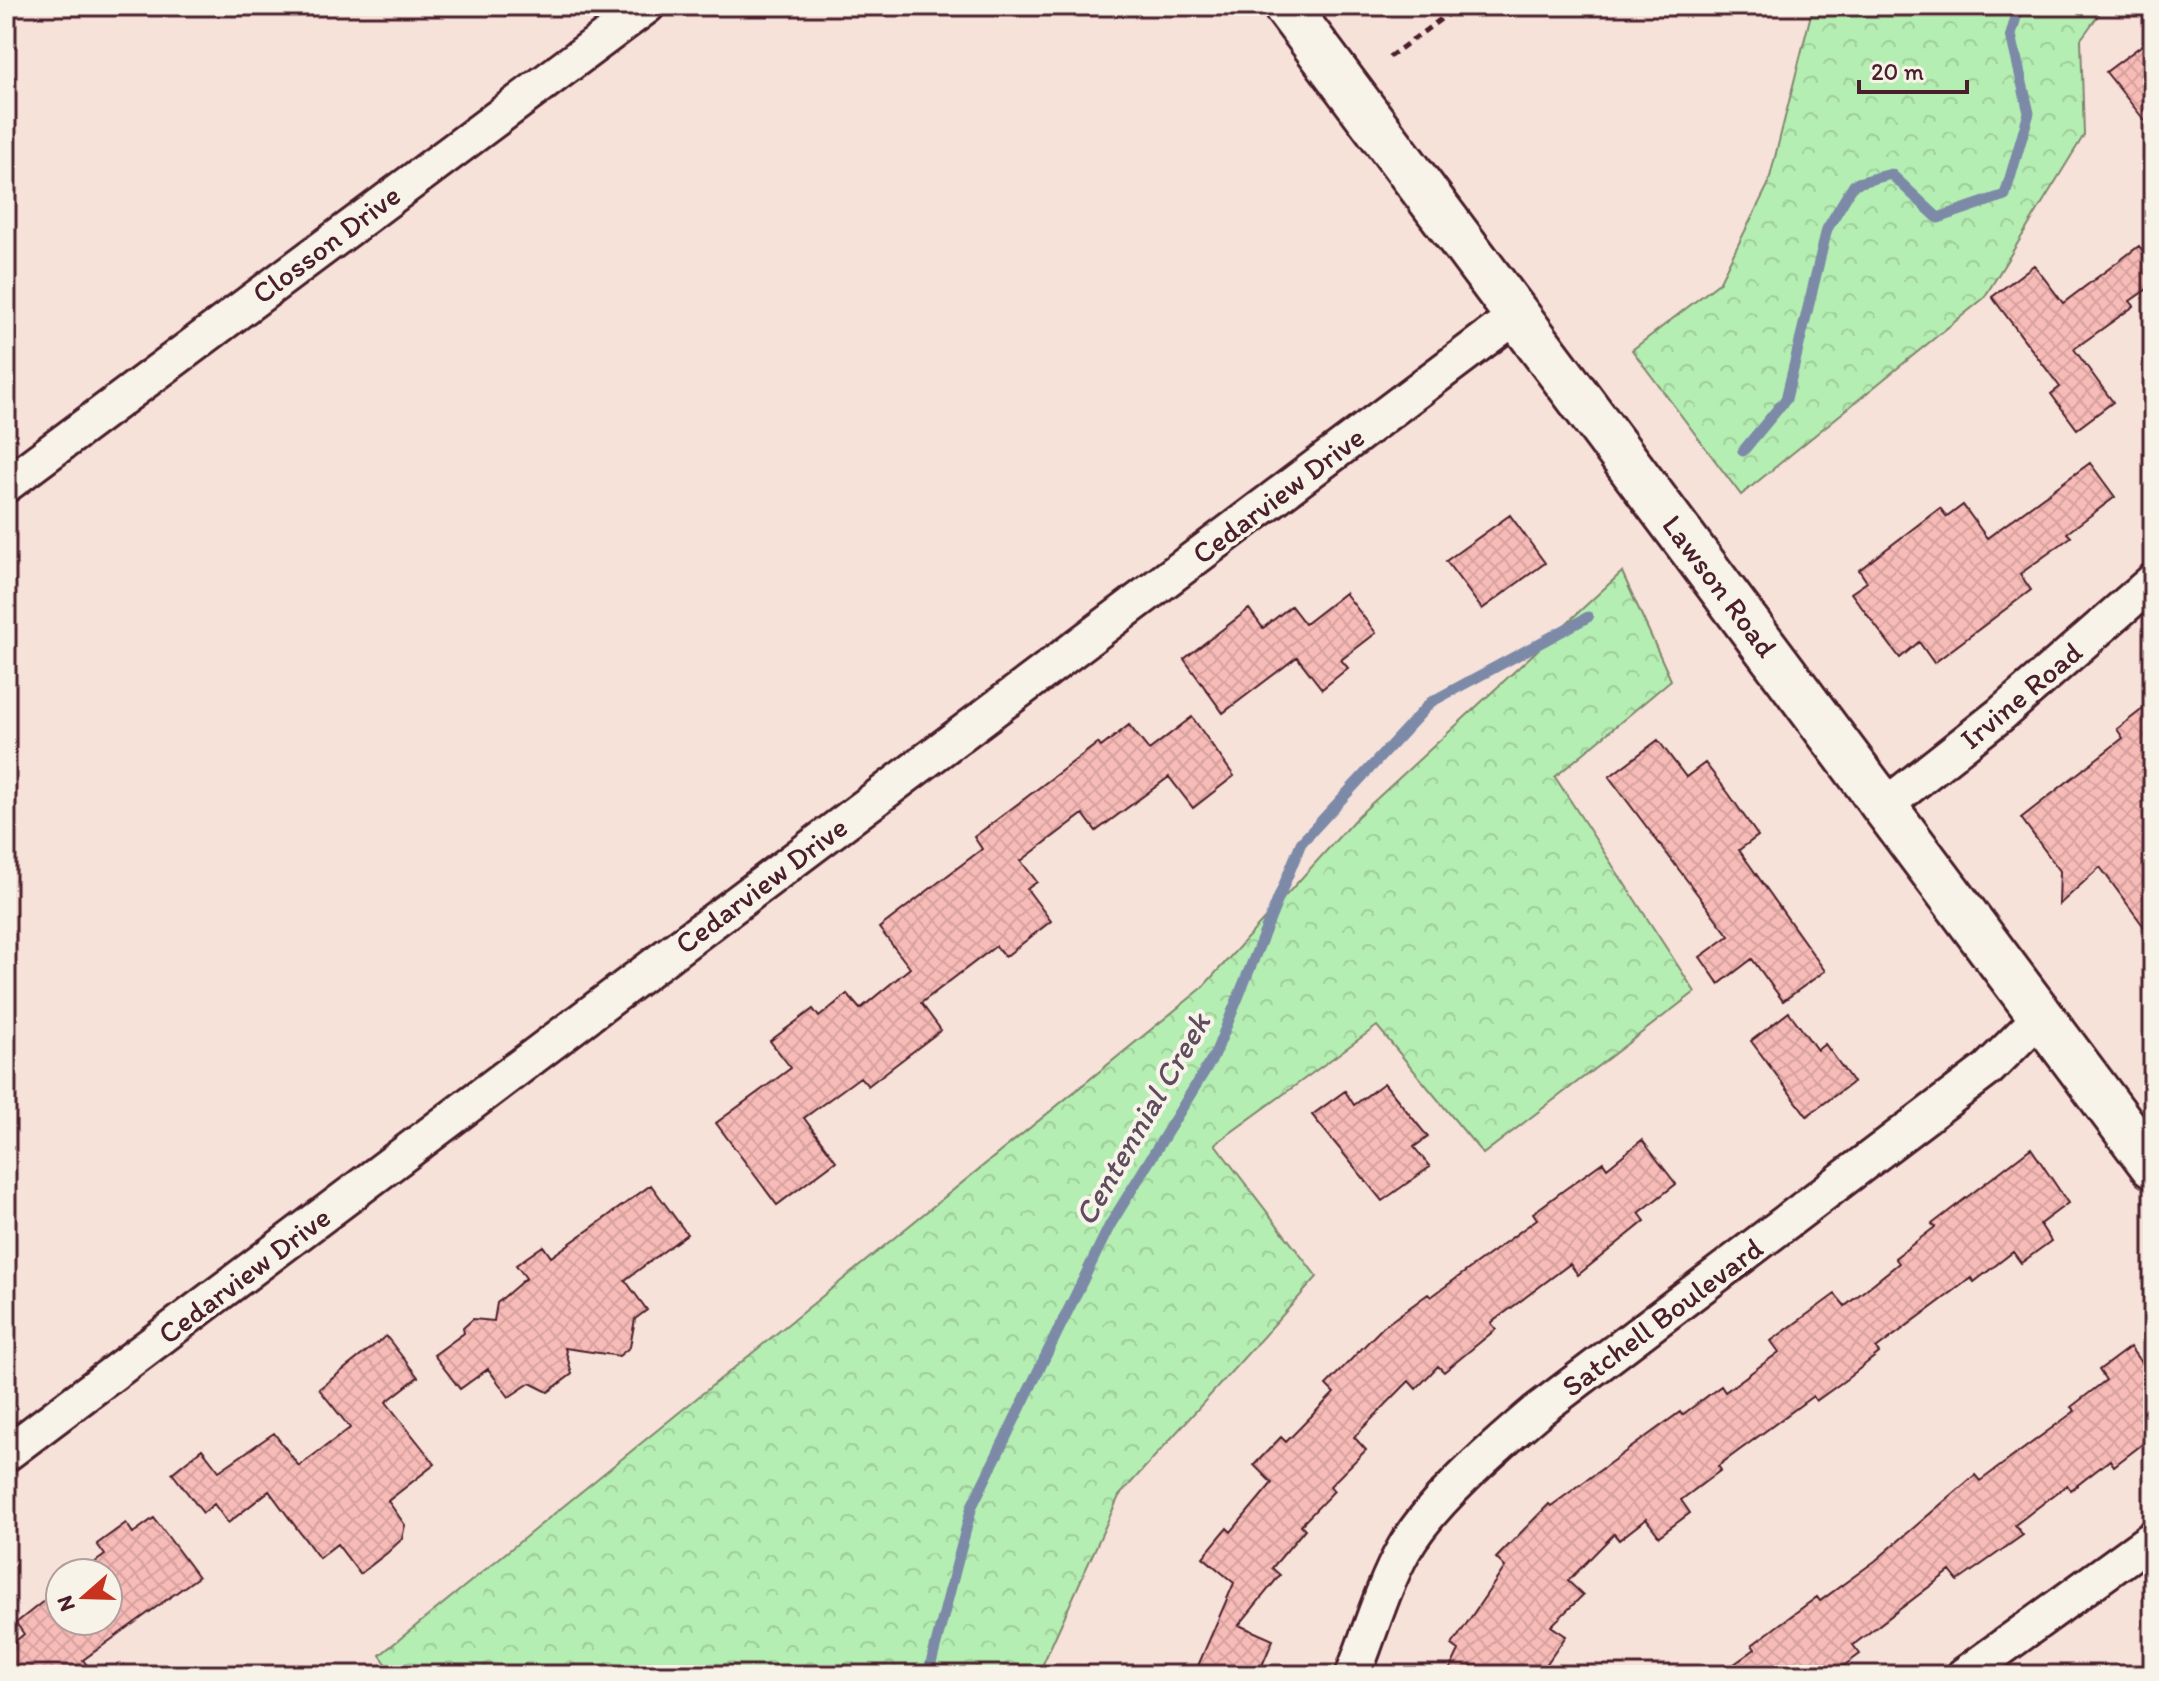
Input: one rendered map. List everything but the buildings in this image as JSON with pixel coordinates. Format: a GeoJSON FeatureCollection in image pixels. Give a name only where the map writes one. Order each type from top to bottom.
{"type":"FeatureCollection","features":[{"type":"Feature","properties":{"kind":"street","name":"Closson Drive"},"geometry":{"type":"LineString","coordinates":[[6,485],[647,6]]}},
{"type":"Feature","properties":{"kind":"street","name":"Lawson Road"},"geometry":{"type":"LineString","coordinates":[[1286,6],[2153,1166]]}},
{"type":"Feature","properties":{"kind":"street","name":"Cedarview Drive"},"geometry":{"type":"LineString","coordinates":[[6,1454],[1516,316]]}},
{"type":"Feature","properties":{"kind":"street","name":"Irvine Road"},"geometry":{"type":"LineString","coordinates":[[1886,805],[2000,715],[2153,581]]}},
{"type":"Feature","properties":{"kind":"street","name":"Satchell Boulevard"},"geometry":{"type":"LineString","coordinates":[[1353,1675],[1404,1549],[1420,1527],[1483,1459],[1536,1412],[1988,1069],[2041,1016]]}},
{"type":"Feature","properties":{"kind":"street"},"geometry":{"type":"LineString","coordinates":[[1964,1675],[2153,1538]]}},
{"type":"Feature","properties":{"kind":"path"},"geometry":{"type":"LineString","coordinates":[[1389,57],[1459,6]]}},
{"type":"Feature","properties":{"kind":"green space"},"geometry":{"type":"Polygon","coordinates":[[[1813,6],[2105,6],[2081,39],[2084,135],[1984,298],[1741,495],[1632,350],[1719,283],[1768,185],[1813,6]]]}},
{"type":"Feature","properties":{"kind":"green space"},"geometry":{"type":"Polygon","coordinates":[[[1622,572],[1671,680],[1555,777],[1695,992],[1483,1154],[1377,1026],[1215,1144],[1317,1277],[1119,1496],[1038,1675],[394,1675],[380,1655],[1201,989],[1357,817],[1622,572]]]}},
{"type":"Feature","properties":{"kind":"waterway","name":"Centennial Creek"},"geometry":{"type":"LineString","coordinates":[[1743,451],[1786,399],[1827,229],[1854,184],[1891,174],[1938,218],[2005,195],[2029,113],[2011,35],[2019,6]]}},
{"type":"Feature","properties":{"kind":"waterway","name":"Centennial Creek"},"geometry":{"type":"LineString","coordinates":[[928,1675],[972,1506],[1110,1225],[1215,1054],[1301,843],[1431,702],[1588,617]]}}]}
